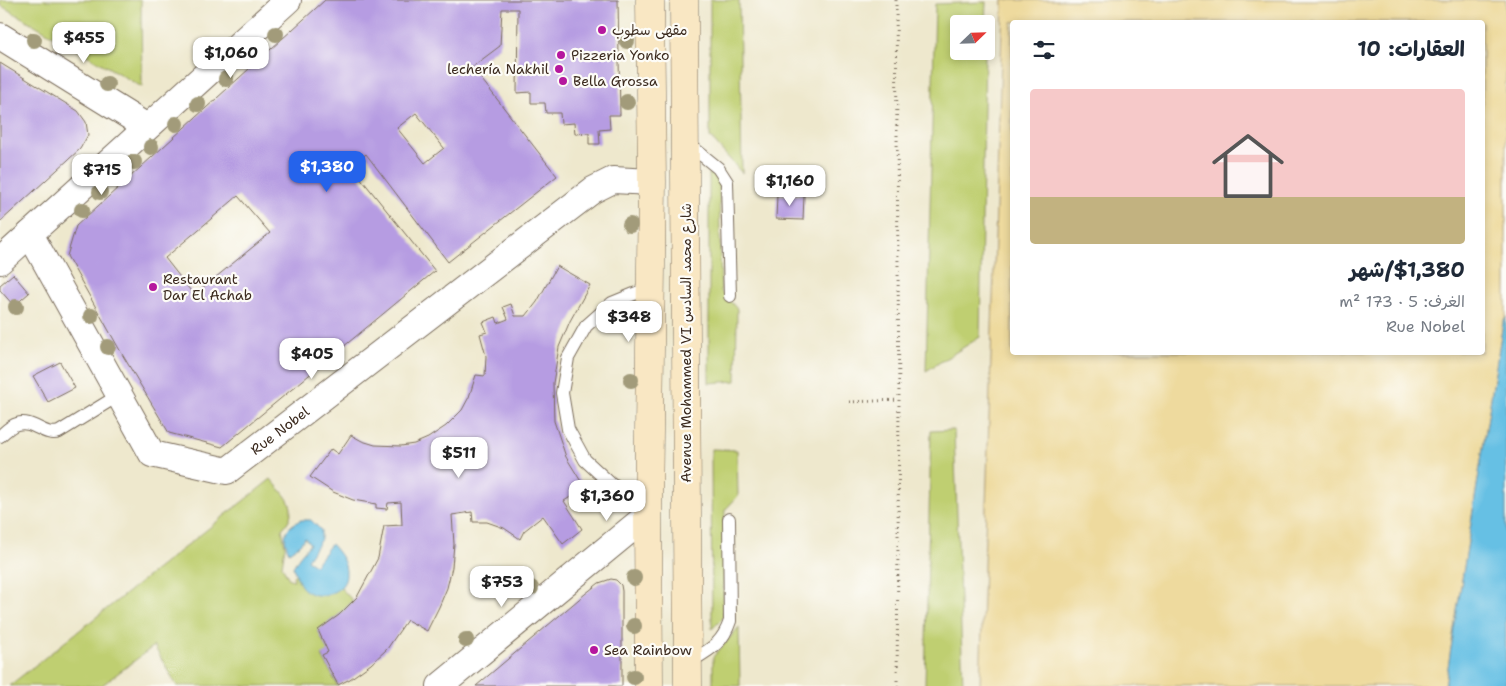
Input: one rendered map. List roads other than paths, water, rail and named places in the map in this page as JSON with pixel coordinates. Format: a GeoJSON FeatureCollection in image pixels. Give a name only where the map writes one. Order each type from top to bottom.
{"type":"FeatureCollection","features":[{"type":"Feature","properties":{"kind":"main road"},"geometry":{"type":"LineString","coordinates":[[650,0],[652,182],[648,508],[650,686]]}},
{"type":"Feature","properties":{"kind":"main road","name":"Avenue Mohammed VI شارع محمد السادس"},"geometry":{"type":"LineString","coordinates":[[684,0],[688,674]]}},
{"type":"Feature","properties":{"kind":"street"},"geometry":{"type":"LineString","coordinates":[[0,261],[288,0]]}},
{"type":"Feature","properties":{"kind":"street"},"geometry":{"type":"LineString","coordinates":[[0,36],[147,127]]}},
{"type":"Feature","properties":{"kind":"street","name":"Rue Nobel"},"geometry":{"type":"LineString","coordinates":[[30,234],[152,454],[228,471],[593,190],[613,180],[652,182]]}},
{"type":"Feature","properties":{"kind":"street"},"geometry":{"type":"LineString","coordinates":[[440,686],[648,508]]}},
{"type":"Feature","properties":{"kind":"lane"},"geometry":{"type":"LineString","coordinates":[[685,141],[718,168],[727,182],[730,296]]}},
{"type":"Feature","properties":{"kind":"lane"},"geometry":{"type":"LineString","coordinates":[[648,508],[612,485],[585,460],[568,429],[562,393],[568,358],[586,326],[612,302],[651,287]]}},
{"type":"Feature","properties":{"kind":"lane"},"geometry":{"type":"LineString","coordinates":[[0,436],[17,424],[24,423],[50,434],[59,432],[119,395]]}},
{"type":"Feature","properties":{"kind":"lane"},"geometry":{"type":"LineString","coordinates":[[688,674],[726,634],[730,621],[729,520]]}},
{"type":"Feature","properties":{"kind":"water"},"geometry":{"type":"Polygon","coordinates":[[[1506,317],[1506,686],[1445,686],[1503,323],[1506,317]]]}},
{"type":"Feature","properties":{"kind":"water"},"geometry":{"type":"Polygon","coordinates":[[[301,520],[311,520],[321,530],[321,539],[307,560],[315,565],[331,544],[344,562],[346,570],[345,581],[342,586],[331,593],[324,595],[311,594],[304,589],[297,577],[293,567],[310,544],[305,538],[289,552],[285,537],[288,529],[301,520]]]}},
{"type":"Feature","properties":{"kind":"place","name":"مقهى سطوب"},"geometry":{"type":"Point","coordinates":[602,30]}},
{"type":"Feature","properties":{"kind":"place","name":"Pizzeria Yonko"},"geometry":{"type":"Point","coordinates":[561,55]}},
{"type":"Feature","properties":{"kind":"place","name":"lechería Nakhil"},"geometry":{"type":"Point","coordinates":[559,69]}},
{"type":"Feature","properties":{"kind":"place","name":"Bella Grossa"},"geometry":{"type":"Point","coordinates":[563,81]}},
{"type":"Feature","properties":{"kind":"place","name":"Restaurant Dar El Achab"},"geometry":{"type":"Point","coordinates":[153,287]}},
{"type":"Feature","properties":{"kind":"place","name":"Sea Rainbow"},"geometry":{"type":"Point","coordinates":[594,650]}}]}
